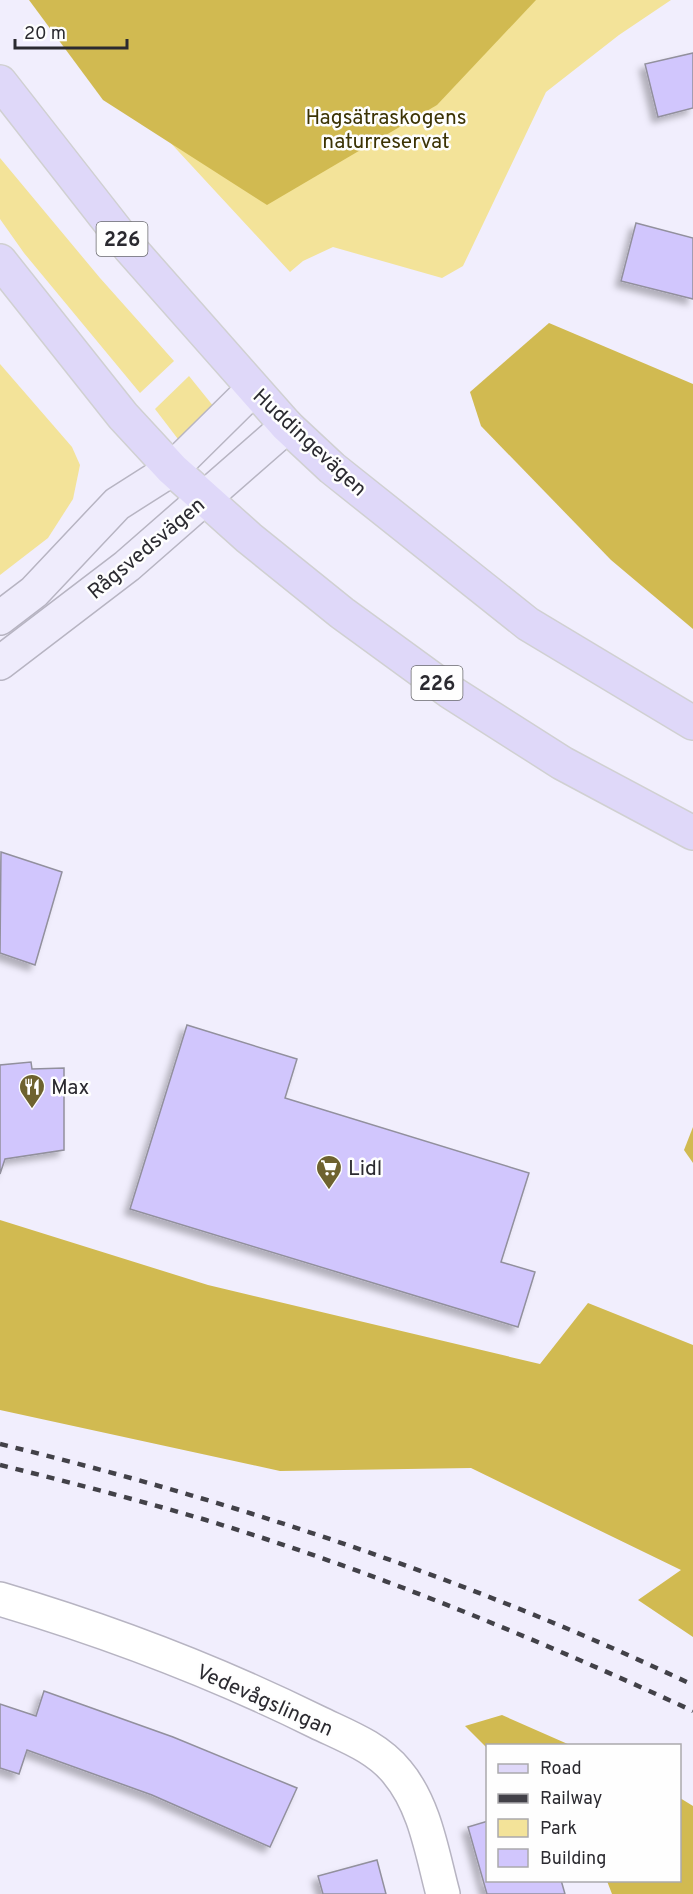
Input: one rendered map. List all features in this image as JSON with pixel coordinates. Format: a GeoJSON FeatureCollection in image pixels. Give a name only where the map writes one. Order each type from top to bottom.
{"type":"FeatureCollection","features":[{"type":"Feature","properties":{"kind":"main road","name":"Huddingevägen"},"geometry":{"type":"LineString","coordinates":[[0,82],[129,247],[253,389],[287,426],[332,468],[528,624],[693,723]]}},
{"type":"Feature","properties":{"kind":"main road","name":"226"},"geometry":{"type":"LineString","coordinates":[[0,261],[108,398],[172,469],[249,538],[342,613],[449,691],[562,763],[693,833]]}},
{"type":"Feature","properties":{"kind":"street","name":"Rågsvedsvägen"},"geometry":{"type":"LineString","coordinates":[[0,618],[34,592],[117,504],[172,469],[253,389]]}},
{"type":"Feature","properties":{"kind":"street","name":"Rågsvedsvägen"},"geometry":{"type":"LineString","coordinates":[[0,663],[127,566],[287,426]]}},
{"type":"Feature","properties":{"kind":"street","name":"Vedevågslingan"},"geometry":{"type":"LineString","coordinates":[[0,1599],[64,1618],[260,1694],[379,1754],[399,1774],[415,1797],[443,1894]]}},
{"type":"Feature","properties":{"kind":"green space"},"geometry":{"type":"Polygon","coordinates":[[[29,0],[536,0],[437,105],[267,205],[103,100],[29,0]]]}},
{"type":"Feature","properties":{"kind":"green space","name":"Hagsätraskogens naturreservat"},"geometry":{"type":"Polygon","coordinates":[[[48,0],[671,0],[619,35],[546,92],[463,266],[442,278],[333,247],[303,261],[290,272],[43,5],[48,0]]]}},
{"type":"Feature","properties":{"kind":"green space"},"geometry":{"type":"Polygon","coordinates":[[[0,158],[100,278],[174,361],[140,393],[24,253],[0,219],[0,158]]]}},
{"type":"Feature","properties":{"kind":"green space"},"geometry":{"type":"Polygon","coordinates":[[[549,323],[693,384],[693,629],[611,560],[481,426],[470,392],[549,323]]]}},
{"type":"Feature","properties":{"kind":"green space"},"geometry":{"type":"Polygon","coordinates":[[[0,364],[72,447],[80,465],[73,499],[48,538],[0,575],[0,364]]]}},
{"type":"Feature","properties":{"kind":"green space"},"geometry":{"type":"Polygon","coordinates":[[[189,376],[214,407],[181,443],[155,409],[189,376]]]}},
{"type":"Feature","properties":{"kind":"green space"},"geometry":{"type":"Polygon","coordinates":[[[693,1127],[693,1163],[684,1150],[693,1127]]]}},
{"type":"Feature","properties":{"kind":"green space"},"geometry":{"type":"Polygon","coordinates":[[[0,1220],[208,1285],[540,1364],[588,1303],[693,1345],[693,1637],[638,1600],[681,1570],[471,1468],[280,1471],[0,1410],[0,1220]]]}},
{"type":"Feature","properties":{"kind":"green space"},"geometry":{"type":"Polygon","coordinates":[[[502,1715],[568,1744],[486,1744],[486,1747],[465,1726],[502,1715]]]}},
{"type":"Feature","properties":{"kind":"green space"},"geometry":{"type":"Polygon","coordinates":[[[681,1799],[693,1806],[693,1894],[612,1894],[607,1882],[681,1882],[681,1799]]]}},
{"type":"Feature","properties":{"kind":"building"},"geometry":{"type":"Polygon","coordinates":[[[693,53],[693,108],[658,117],[645,64],[693,53]]]}},
{"type":"Feature","properties":{"kind":"building"},"geometry":{"type":"Polygon","coordinates":[[[636,223],[693,238],[693,299],[621,281],[636,223]]]}},
{"type":"Feature","properties":{"kind":"building"},"geometry":{"type":"Polygon","coordinates":[[[1,852],[62,872],[35,965],[0,953],[1,852]]]}},
{"type":"Feature","properties":{"kind":"building","name":"Lidl"},"geometry":{"type":"Polygon","coordinates":[[[187,1025],[297,1059],[285,1098],[529,1173],[501,1262],[535,1272],[518,1327],[130,1209],[187,1025]]]}},
{"type":"Feature","properties":{"kind":"building","name":"Max"},"geometry":{"type":"Polygon","coordinates":[[[31,1062],[32,1069],[64,1068],[64,1150],[5,1159],[0,1174],[0,1065],[31,1062]]]}},
{"type":"Feature","properties":{"kind":"building"},"geometry":{"type":"Polygon","coordinates":[[[44,1691],[173,1737],[297,1788],[270,1847],[152,1795],[27,1750],[19,1774],[0,1768],[0,1704],[36,1716],[44,1691]]]}},
{"type":"Feature","properties":{"kind":"building"},"geometry":{"type":"Polygon","coordinates":[[[486,1822],[486,1882],[562,1882],[565,1894],[487,1894],[468,1827],[486,1822]]]}},
{"type":"Feature","properties":{"kind":"building"},"geometry":{"type":"Polygon","coordinates":[[[377,1860],[386,1894],[323,1894],[318,1876],[377,1860]]]}},
{"type":"Feature","properties":{"kind":"railway"},"geometry":{"type":"LineString","coordinates":[[0,1444],[178,1491],[353,1547],[525,1611],[693,1685]]}},
{"type":"Feature","properties":{"kind":"railway"},"geometry":{"type":"LineString","coordinates":[[0,1465],[206,1520],[330,1561],[514,1632],[693,1711]]}},
{"type":"Feature","properties":{"kind":"place","name":"Max"},"geometry":{"type":"Point","coordinates":[32,1110]}},
{"type":"Feature","properties":{"kind":"place","name":"Lidl"},"geometry":{"type":"Point","coordinates":[329,1191]}}]}
